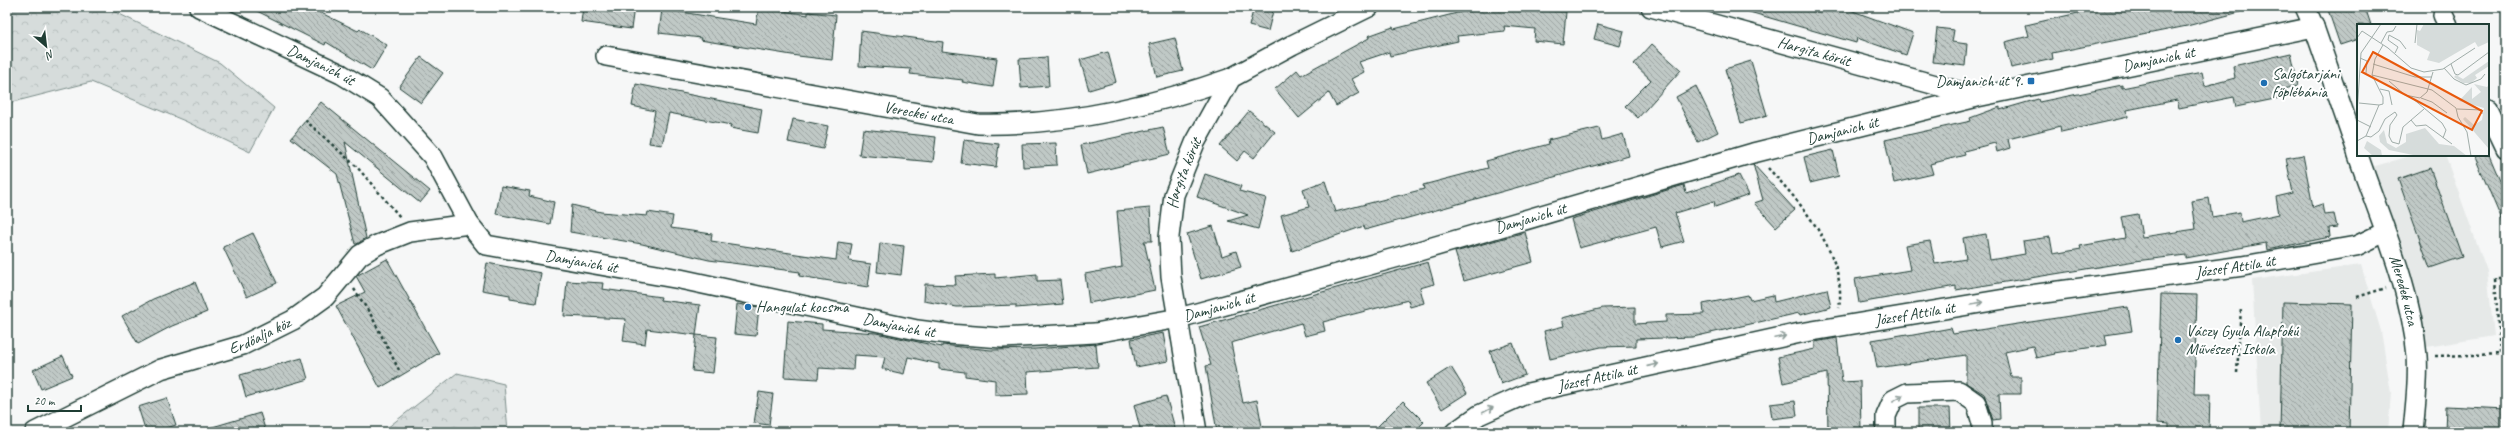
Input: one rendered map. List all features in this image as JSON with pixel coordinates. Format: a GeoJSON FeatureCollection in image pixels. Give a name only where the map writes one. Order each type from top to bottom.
{"type":"FeatureCollection","features":[{"type":"Feature","properties":{"kind":"street","name":"Damjanich út"},"geometry":{"type":"LineString","coordinates":[[199,7],[341,74],[380,98],[420,140],[433,157],[469,224],[482,242],[492,247],[680,279],[917,330],[1002,338],[1076,335],[1121,329],[1179,318],[1402,256],[1754,153],[1977,97],[2314,27]]}},
{"type":"Feature","properties":{"kind":"street"},"geometry":{"type":"LineString","coordinates":[[1231,78],[1292,45],[1369,7]]}},
{"type":"Feature","properties":{"kind":"street","name":"Hargita körút"},"geometry":{"type":"LineString","coordinates":[[1651,7],[1977,97]]}},
{"type":"Feature","properties":{"kind":"street","name":"Meredek utca"},"geometry":{"type":"LineString","coordinates":[[2305,7],[2314,27],[2357,152]]}},
{"type":"Feature","properties":{"kind":"street","name":"Vereckei utca"},"geometry":{"type":"LineString","coordinates":[[606,56],[978,124],[1053,120],[1108,112],[1175,96],[1231,78]]}},
{"type":"Feature","properties":{"kind":"street","name":"Hargita körút"},"geometry":{"type":"LineString","coordinates":[[1197,432],[1171,277],[1169,236],[1173,201],[1195,143],[1231,78]]}},
{"type":"Feature","properties":{"kind":"street"},"geometry":{"type":"LineString","coordinates":[[2489,112],[2506,148]]}},
{"type":"Feature","properties":{"kind":"street","name":"Meredek utca"},"geometry":{"type":"LineString","coordinates":[[2358,156],[2402,283],[2417,357],[2413,432]]}},
{"type":"Feature","properties":{"kind":"street","name":"Erdőalja köz"},"geometry":{"type":"LineString","coordinates":[[35,432],[161,369],[243,345],[293,320],[325,297],[342,275],[367,250],[410,232],[469,224]]}},
{"type":"Feature","properties":{"kind":"street","name":"József Attila út"},"geometry":{"type":"LineString","coordinates":[[1455,432],[1496,406],[1528,394],[1836,326],[2098,284],[2243,266],[2356,246],[2385,232]]}},
{"type":"Feature","properties":{"kind":"street"},"geometry":{"type":"LineString","coordinates":[[1886,432],[1886,416],[1893,400],[1907,393],[1959,391],[1976,403],[1982,423],[1982,432]]}},
{"type":"Feature","properties":{"kind":"path"},"geometry":{"type":"LineString","coordinates":[[305,120],[357,167],[395,210],[410,232]]}},
{"type":"Feature","properties":{"kind":"path"},"geometry":{"type":"LineString","coordinates":[[1754,153],[1790,191],[1816,227],[1830,252],[1838,281],[1840,302],[1836,326]]}},
{"type":"Feature","properties":{"kind":"path"},"geometry":{"type":"LineString","coordinates":[[342,275],[361,298],[399,370]]}},
{"type":"Feature","properties":{"kind":"path"},"geometry":{"type":"LineString","coordinates":[[2500,354],[2495,279],[2506,279]]}},
{"type":"Feature","properties":{"kind":"path"},"geometry":{"type":"LineString","coordinates":[[2357,297],[2402,283]]}},
{"type":"Feature","properties":{"kind":"path"},"geometry":{"type":"LineString","coordinates":[[2237,373],[2241,308]]}},
{"type":"Feature","properties":{"kind":"path"},"geometry":{"type":"LineString","coordinates":[[2417,357],[2506,354]]}},
{"type":"Feature","properties":{"kind":"shaded area"},"geometry":{"type":"Polygon","coordinates":[[[2410,156],[2445,156],[2487,271],[2494,336],[2421,348],[2368,168],[2410,156]]]}},
{"type":"Feature","properties":{"kind":"shaded area"},"geometry":{"type":"Polygon","coordinates":[[[2361,265],[2381,331],[2391,393],[2388,432],[2261,432],[2252,280],[2361,265]]]}},
{"type":"Feature","properties":{"kind":"green space"},"geometry":{"type":"Polygon","coordinates":[[[7,7],[105,7],[220,63],[274,108],[250,152],[185,121],[91,82],[13,102],[7,110],[7,7]]]}},
{"type":"Feature","properties":{"kind":"green space"},"geometry":{"type":"Polygon","coordinates":[[[457,373],[504,384],[508,432],[382,432],[457,373]]]}},
{"type":"Feature","properties":{"kind":"building"},"geometry":{"type":"Polygon","coordinates":[[[249,7],[309,7],[358,31],[360,29],[387,45],[372,70],[326,42],[325,45],[249,7]]]}},
{"type":"Feature","properties":{"kind":"building"},"geometry":{"type":"Polygon","coordinates":[[[583,7],[634,7],[631,29],[581,22],[583,7]]]}},
{"type":"Feature","properties":{"kind":"building"},"geometry":{"type":"Polygon","coordinates":[[[759,7],[808,15],[808,12],[836,15],[832,60],[700,40],[701,38],[659,33],[662,9],[756,24],[759,7]]]}},
{"type":"Feature","properties":{"kind":"building"},"geometry":{"type":"Polygon","coordinates":[[[1254,7],[1274,7],[1268,31],[1249,26],[1254,7]]]}},
{"type":"Feature","properties":{"kind":"building"},"geometry":{"type":"Polygon","coordinates":[[[1506,7],[1566,12],[1563,44],[1534,41],[1535,29],[1504,26],[1505,31],[1457,36],[1458,41],[1390,56],[1389,52],[1359,62],[1364,72],[1351,79],[1359,93],[1336,106],[1329,93],[1299,118],[1275,89],[1297,70],[1301,75],[1369,38],[1368,36],[1393,27],[1394,29],[1461,12],[1506,7]]]}},
{"type":"Feature","properties":{"kind":"building"},"geometry":{"type":"Polygon","coordinates":[[[1746,7],[1842,7],[1913,33],[1906,55],[1857,38],[1856,43],[1746,11],[1746,7]]]}},
{"type":"Feature","properties":{"kind":"building"},"geometry":{"type":"Polygon","coordinates":[[[2104,7],[2239,7],[2240,12],[2187,26],[2052,53],[2053,59],[2011,68],[2005,42],[2029,36],[2026,25],[2104,7]]]}},
{"type":"Feature","properties":{"kind":"building"},"geometry":{"type":"Polygon","coordinates":[[[2327,7],[2365,7],[2371,24],[2357,24],[2357,39],[2340,45],[2327,7]]]}},
{"type":"Feature","properties":{"kind":"building"},"geometry":{"type":"Polygon","coordinates":[[[1598,24],[1624,31],[1620,46],[1594,39],[1598,24]]]}},
{"type":"Feature","properties":{"kind":"building"},"geometry":{"type":"Polygon","coordinates":[[[1937,28],[1954,30],[1952,42],[1967,44],[1965,66],[1933,62],[1937,28]]]}},
{"type":"Feature","properties":{"kind":"building"},"geometry":{"type":"Polygon","coordinates":[[[861,31],[943,42],[942,51],[997,58],[993,87],[962,82],[963,80],[910,74],[911,69],[859,66],[861,31]]]}},
{"type":"Feature","properties":{"kind":"building"},"geometry":{"type":"Polygon","coordinates":[[[1175,38],[1183,71],[1157,77],[1149,44],[1175,38]]]}},
{"type":"Feature","properties":{"kind":"building"},"geometry":{"type":"Polygon","coordinates":[[[1652,44],[1681,70],[1638,118],[1625,106],[1651,80],[1634,64],[1652,44]]]}},
{"type":"Feature","properties":{"kind":"building"},"geometry":{"type":"Polygon","coordinates":[[[1108,52],[1116,82],[1089,90],[1080,60],[1108,52]]]}},
{"type":"Feature","properties":{"kind":"building"},"geometry":{"type":"Polygon","coordinates":[[[2291,53],[2298,86],[2282,89],[2284,97],[2236,107],[2234,97],[2179,108],[2177,100],[2127,110],[2128,117],[2061,132],[2060,126],[2008,139],[2010,148],[1997,152],[1995,143],[1964,151],[1965,155],[1930,164],[1933,174],[1894,183],[1885,140],[1971,121],[1970,118],[2000,107],[2000,110],[2038,99],[2039,102],[2122,85],[2122,88],[2202,72],[2205,86],[2235,78],[2233,66],[2291,53]]]}},
{"type":"Feature","properties":{"kind":"building"},"geometry":{"type":"Polygon","coordinates":[[[421,57],[443,73],[421,103],[399,87],[421,57]]]}},
{"type":"Feature","properties":{"kind":"building"},"geometry":{"type":"Polygon","coordinates":[[[1047,57],[1049,86],[1021,88],[1019,59],[1047,57]]]}},
{"type":"Feature","properties":{"kind":"building"},"geometry":{"type":"Polygon","coordinates":[[[1751,61],[1767,115],[1741,123],[1725,69],[1751,61]]]}},
{"type":"Feature","properties":{"kind":"building"},"geometry":{"type":"Polygon","coordinates":[[[636,84],[762,109],[758,133],[730,128],[731,125],[669,113],[662,145],[649,143],[655,111],[632,106],[636,84]]]}},
{"type":"Feature","properties":{"kind":"building"},"geometry":{"type":"Polygon","coordinates":[[[1696,86],[1718,132],[1698,142],[1676,97],[1696,86]]]}},
{"type":"Feature","properties":{"kind":"building"},"geometry":{"type":"Polygon","coordinates":[[[321,102],[430,191],[420,203],[345,142],[366,238],[357,244],[355,244],[337,174],[291,138],[321,102]]]}},
{"type":"Feature","properties":{"kind":"building"},"geometry":{"type":"Polygon","coordinates":[[[1249,111],[1275,132],[1254,158],[1245,151],[1237,161],[1220,146],[1249,111]]]}},
{"type":"Feature","properties":{"kind":"building"},"geometry":{"type":"Polygon","coordinates":[[[793,119],[828,126],[823,149],[788,142],[793,119]]]}},
{"type":"Feature","properties":{"kind":"building"},"geometry":{"type":"Polygon","coordinates":[[[1163,127],[1170,154],[1087,174],[1081,145],[1163,127]]]}},
{"type":"Feature","properties":{"kind":"building"},"geometry":{"type":"Polygon","coordinates":[[[1599,128],[1602,140],[1623,134],[1629,156],[1365,230],[1364,226],[1292,251],[1281,215],[1309,207],[1303,189],[1325,181],[1335,212],[1424,189],[1423,185],[1488,168],[1486,161],[1549,144],[1548,140],[1599,128]]]}},
{"type":"Feature","properties":{"kind":"building"},"geometry":{"type":"Polygon","coordinates":[[[863,129],[936,137],[933,162],[859,155],[863,129]]]}},
{"type":"Feature","properties":{"kind":"building"},"geometry":{"type":"Polygon","coordinates":[[[964,140],[999,144],[996,167],[961,163],[964,140]]]}},
{"type":"Feature","properties":{"kind":"building"},"geometry":{"type":"Polygon","coordinates":[[[1056,143],[1057,165],[1023,167],[1022,144],[1056,143]]]}},
{"type":"Feature","properties":{"kind":"building"},"geometry":{"type":"Polygon","coordinates":[[[1833,150],[1839,176],[1810,183],[1804,157],[1833,150]]]}},
{"type":"Feature","properties":{"kind":"building"},"geometry":{"type":"Polygon","coordinates":[[[2303,155],[2313,207],[2322,204],[2324,215],[2334,214],[2337,227],[2329,228],[2330,237],[2267,250],[2266,243],[2186,258],[2186,255],[2135,261],[1956,290],[1956,286],[1859,303],[1855,279],[1910,270],[1905,245],[1930,241],[1935,264],[1966,259],[1963,238],[1986,234],[1990,260],[2025,254],[2023,241],[2050,237],[2053,254],[2081,249],[2080,246],[2125,238],[2121,217],[2138,214],[2142,237],[2196,229],[2192,201],[2209,198],[2212,217],[2240,212],[2241,222],[2279,214],[2276,197],[2293,193],[2286,158],[2303,155]]]}},
{"type":"Feature","properties":{"kind":"building"},"geometry":{"type":"Polygon","coordinates":[[[2489,155],[2506,195],[2506,230],[2474,156],[2489,155]]]}},
{"type":"Feature","properties":{"kind":"building"},"geometry":{"type":"Polygon","coordinates":[[[1753,164],[1795,210],[1776,227],[1754,203],[1763,200],[1753,164]]]}},
{"type":"Feature","properties":{"kind":"building"},"geometry":{"type":"Polygon","coordinates":[[[2430,168],[2462,257],[2430,268],[2398,179],[2430,168]]]}},
{"type":"Feature","properties":{"kind":"building"},"geometry":{"type":"Polygon","coordinates":[[[1205,174],[1241,186],[1239,191],[1266,198],[1258,229],[1228,221],[1248,215],[1197,197],[1205,174]]]}},
{"type":"Feature","properties":{"kind":"building"},"geometry":{"type":"Polygon","coordinates":[[[1739,175],[1749,195],[1715,207],[1714,201],[1675,213],[1684,241],[1662,247],[1656,227],[1579,248],[1571,219],[1684,185],[1686,193],[1739,175]]]}},
{"type":"Feature","properties":{"kind":"building"},"geometry":{"type":"Polygon","coordinates":[[[501,186],[530,191],[529,196],[554,202],[550,224],[496,214],[501,186]]]}},
{"type":"Feature","properties":{"kind":"building"},"geometry":{"type":"Polygon","coordinates":[[[572,205],[601,212],[647,216],[648,212],[673,216],[671,228],[712,234],[711,241],[836,260],[838,242],[852,244],[849,261],[871,264],[868,287],[799,276],[800,272],[709,260],[642,244],[570,232],[572,205]]]}},
{"type":"Feature","properties":{"kind":"building"},"geometry":{"type":"Polygon","coordinates":[[[1150,208],[1152,241],[1144,241],[1155,290],[1089,303],[1085,274],[1122,267],[1117,211],[1150,208]]]}},
{"type":"Feature","properties":{"kind":"building"},"geometry":{"type":"Polygon","coordinates":[[[1213,226],[1222,256],[1236,251],[1241,267],[1201,279],[1187,234],[1213,226]]]}},
{"type":"Feature","properties":{"kind":"building"},"geometry":{"type":"Polygon","coordinates":[[[1525,232],[1533,262],[1464,281],[1455,252],[1525,232]]]}},
{"type":"Feature","properties":{"kind":"building"},"geometry":{"type":"Polygon","coordinates":[[[253,233],[277,283],[247,297],[223,247],[253,233]]]}},
{"type":"Feature","properties":{"kind":"building"},"geometry":{"type":"Polygon","coordinates":[[[880,243],[904,246],[901,275],[877,272],[880,243]]]}},
{"type":"Feature","properties":{"kind":"building"},"geometry":{"type":"Polygon","coordinates":[[[387,259],[439,353],[380,388],[336,306],[365,292],[356,276],[387,259]]]}},
{"type":"Feature","properties":{"kind":"building"},"geometry":{"type":"Polygon","coordinates":[[[1428,262],[1434,284],[1420,288],[1424,303],[1410,307],[1408,300],[1323,322],[1325,331],[1305,336],[1301,323],[1231,343],[1243,403],[1257,400],[1263,432],[1217,432],[1206,366],[1211,365],[1199,327],[1428,262]]]}},
{"type":"Feature","properties":{"kind":"building"},"geometry":{"type":"Polygon","coordinates":[[[487,263],[541,273],[536,303],[510,299],[510,295],[482,290],[487,263]]]}},
{"type":"Feature","properties":{"kind":"building"},"geometry":{"type":"Polygon","coordinates":[[[995,274],[995,278],[1037,274],[1037,281],[1060,280],[1063,304],[1016,308],[1016,305],[957,307],[924,301],[925,284],[956,285],[955,276],[995,274]]]}},
{"type":"Feature","properties":{"kind":"building"},"geometry":{"type":"Polygon","coordinates":[[[567,281],[603,283],[602,289],[661,297],[660,300],[700,305],[696,335],[647,329],[645,344],[623,341],[626,319],[564,316],[567,281]]]}},
{"type":"Feature","properties":{"kind":"building"},"geometry":{"type":"Polygon","coordinates":[[[195,282],[207,312],[172,326],[138,344],[122,316],[153,299],[195,282]]]}},
{"type":"Feature","properties":{"kind":"building"},"geometry":{"type":"Polygon","coordinates":[[[1827,289],[1831,307],[1800,315],[1799,313],[1693,337],[1636,339],[1636,346],[1601,347],[1550,359],[1544,331],[1564,326],[1562,318],[1603,308],[1635,307],[1635,324],[1666,322],[1666,315],[1704,314],[1703,304],[1748,295],[1750,300],[1773,295],[1774,302],[1827,289]]]}},
{"type":"Feature","properties":{"kind":"building","name":"Váczy Gyula Alapfokú Művészeti Iskola"},"geometry":{"type":"Polygon","coordinates":[[[2161,294],[2197,295],[2194,394],[2210,394],[2209,432],[2169,432],[2169,424],[2157,423],[2161,294]]]}},
{"type":"Feature","properties":{"kind":"building"},"geometry":{"type":"Polygon","coordinates":[[[2283,302],[2352,304],[2349,432],[2280,432],[2283,302]]]}},
{"type":"Feature","properties":{"kind":"building"},"geometry":{"type":"Polygon","coordinates":[[[737,304],[759,307],[756,336],[734,334],[737,304]]]}},
{"type":"Feature","properties":{"kind":"building"},"geometry":{"type":"Polygon","coordinates":[[[2128,307],[2132,331],[2105,335],[2107,345],[2054,353],[2055,354],[2036,358],[2033,346],[2005,352],[2011,377],[2021,377],[2021,394],[1999,394],[2000,419],[1993,420],[1984,394],[1966,383],[1966,355],[1877,368],[1872,340],[1907,334],[1908,336],[1951,328],[1953,334],[2128,307]]]}},
{"type":"Feature","properties":{"kind":"building"},"geometry":{"type":"Polygon","coordinates":[[[788,321],[822,324],[822,329],[876,333],[942,347],[942,345],[991,350],[1035,349],[1096,344],[1098,367],[1027,372],[1028,394],[995,395],[995,380],[965,376],[965,372],[939,369],[939,364],[908,357],[904,374],[882,369],[885,357],[854,355],[853,370],[819,368],[818,379],[784,377],[788,321]]]}},
{"type":"Feature","properties":{"kind":"building"},"geometry":{"type":"Polygon","coordinates":[[[1163,333],[1168,361],[1136,367],[1131,339],[1163,333]]]}},
{"type":"Feature","properties":{"kind":"building"},"geometry":{"type":"Polygon","coordinates":[[[696,335],[717,337],[713,373],[692,371],[696,335]]]}},
{"type":"Feature","properties":{"kind":"building"},"geometry":{"type":"Polygon","coordinates":[[[1837,338],[1842,382],[1860,381],[1861,432],[1828,432],[1827,373],[1783,383],[1778,357],[1815,349],[1815,342],[1837,338]]]}},
{"type":"Feature","properties":{"kind":"building"},"geometry":{"type":"Polygon","coordinates":[[[1513,343],[1525,375],[1501,384],[1490,351],[1513,343]]]}},
{"type":"Feature","properties":{"kind":"building"},"geometry":{"type":"Polygon","coordinates":[[[63,356],[72,376],[41,389],[33,370],[63,356]]]}},
{"type":"Feature","properties":{"kind":"building"},"geometry":{"type":"Polygon","coordinates":[[[302,358],[308,379],[246,397],[240,375],[302,358]]]}},
{"type":"Feature","properties":{"kind":"building"},"geometry":{"type":"Polygon","coordinates":[[[1451,367],[1467,393],[1442,409],[1426,383],[1451,367]]]}},
{"type":"Feature","properties":{"kind":"building"},"geometry":{"type":"Polygon","coordinates":[[[759,392],[773,394],[769,425],[754,423],[759,392]]]}},
{"type":"Feature","properties":{"kind":"building"},"geometry":{"type":"Polygon","coordinates":[[[1166,396],[1176,432],[1141,432],[1134,405],[1166,396]]]}},
{"type":"Feature","properties":{"kind":"building"},"geometry":{"type":"Polygon","coordinates":[[[167,398],[176,425],[154,432],[146,432],[138,407],[167,398]]]}},
{"type":"Feature","properties":{"kind":"building"},"geometry":{"type":"Polygon","coordinates":[[[1403,401],[1424,422],[1414,432],[1372,432],[1403,401]]]}},
{"type":"Feature","properties":{"kind":"building"},"geometry":{"type":"Polygon","coordinates":[[[1795,401],[1797,416],[1772,419],[1770,404],[1795,401]]]}},
{"type":"Feature","properties":{"kind":"building"},"geometry":{"type":"Polygon","coordinates":[[[2446,406],[2506,409],[2506,432],[2445,432],[2446,406]]]}},
{"type":"Feature","properties":{"kind":"building"},"geometry":{"type":"Polygon","coordinates":[[[1918,408],[1950,408],[1951,432],[1918,432],[1918,408]]]}},
{"type":"Feature","properties":{"kind":"building"},"geometry":{"type":"Polygon","coordinates":[[[260,413],[266,432],[210,432],[209,428],[260,413]]]}},
{"type":"Feature","properties":{"kind":"place","name":"Damjanich út 9."},"geometry":{"type":"Point","coordinates":[2031,81]}},
{"type":"Feature","properties":{"kind":"place","name":"Salgótarjáni főplébánia"},"geometry":{"type":"Point","coordinates":[2264,83]}},
{"type":"Feature","properties":{"kind":"place","name":"Hangulat kocsma"},"geometry":{"type":"Point","coordinates":[748,307]}},
{"type":"Feature","properties":{"kind":"place","name":"Váczy Gyula Alapfokú Művészeti Iskola"},"geometry":{"type":"Point","coordinates":[2178,340]}}]}
